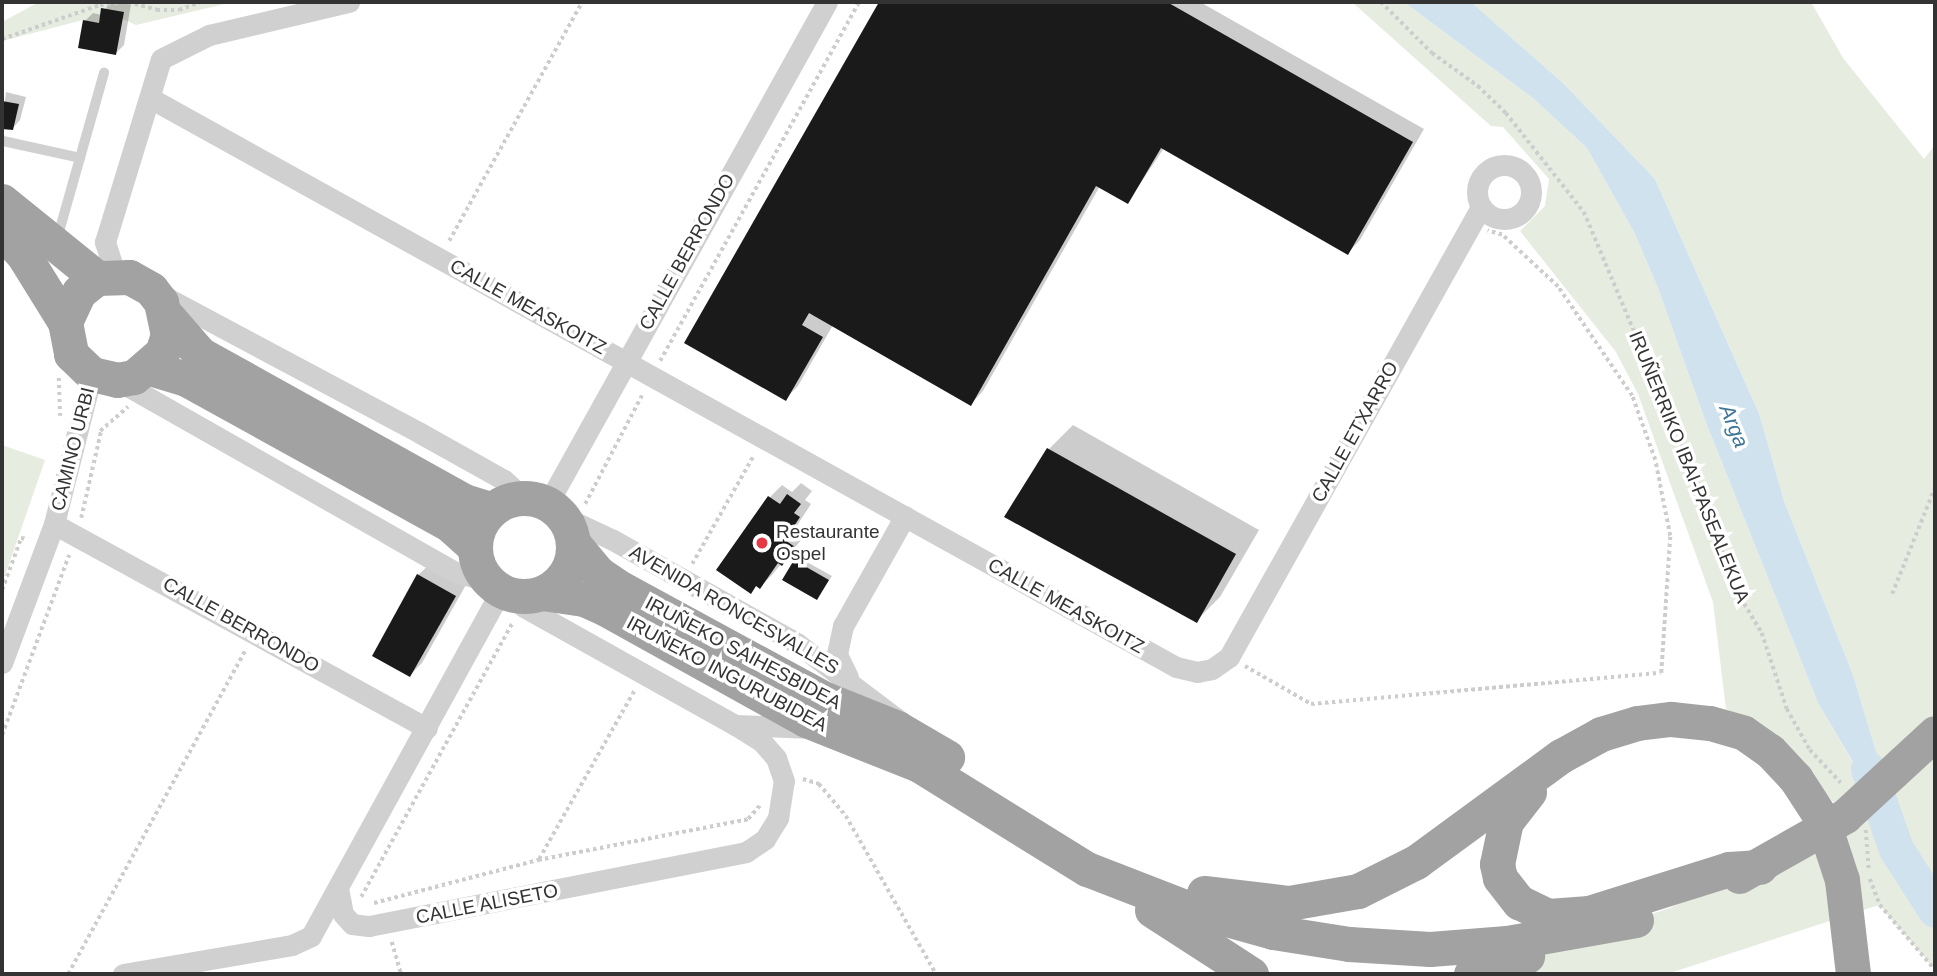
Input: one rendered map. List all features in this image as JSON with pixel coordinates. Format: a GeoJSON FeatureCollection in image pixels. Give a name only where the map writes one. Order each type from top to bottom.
{"type":"FeatureCollection","features":[{"type":"Feature","properties":{"kind":"highway"},"geometry":{"type":"LineString","coordinates":[[2,201],[55,246],[107,277],[159,303],[200,354],[464,501],[491,509],[560,514],[570,564],[559,582],[513,596],[472,545],[450,525],[197,385],[150,368],[104,377],[71,354],[65,322],[24,256],[2,232]]}},
{"type":"Feature","properties":{"kind":"highway"},"geometry":{"type":"LineString","coordinates":[[65,322],[79,292],[107,277]]}},
{"type":"Feature","properties":{"kind":"highway"},"geometry":{"type":"LineString","coordinates":[[150,368],[162,353],[168,335],[159,303]]}},
{"type":"Feature","properties":{"kind":"highway"},"geometry":{"type":"LineString","coordinates":[[472,545],[491,509]]}},
{"type":"Feature","properties":{"kind":"highway","name":"IRUÑEKO SAIHESBIDEA"},"geometry":{"type":"LineString","coordinates":[[560,514],[598,573],[622,589],[825,699],[897,727],[926,745]]}},
{"type":"Feature","properties":{"kind":"highway","name":"IRUÑEKO INGURUBIDEA"},"geometry":{"type":"LineString","coordinates":[[513,596],[584,599],[827,729],[919,765],[1092,862],[1168,900],[1273,932],[1349,944],[1430,949],[1507,943],[1636,920]]}},
{"type":"Feature","properties":{"kind":"highway"},"geometry":{"type":"LineString","coordinates":[[1092,862],[1189,890],[1242,900],[1289,904],[1358,891],[1416,862],[1561,756],[1601,734],[1649,721],[1710,723],[1744,733],[1770,751],[1796,779],[1822,819],[1842,880],[1853,974]]}},
{"type":"Feature","properties":{"kind":"highway"},"geometry":{"type":"LineString","coordinates":[[1774,859],[1729,869],[1590,914],[1548,916],[1519,902],[1500,878],[1497,864],[1501,834],[1521,799],[1580,757],[1647,731],[1713,733],[1734,741],[1796,779]]}},
{"type":"Feature","properties":{"kind":"highway"},"geometry":{"type":"LineString","coordinates":[[1471,974],[1507,959],[1577,946],[1774,859],[1845,816],[1935,733]]}},
{"type":"Feature","properties":{"kind":"highway","name":"IRUÑEKO INGURUBIDEA"},"geometry":{"type":"LineString","coordinates":[[926,745],[1092,862]]}},
{"type":"Feature","properties":{"kind":"highway"},"geometry":{"type":"LineString","coordinates":[[1092,862],[1251,974]]}},
{"type":"Feature","properties":{"kind":"street"},"geometry":{"type":"LineString","coordinates":[[107,277],[105,242],[161,59],[209,35],[349,2]]}},
{"type":"Feature","properties":{"kind":"street","name":"CALLE BERRONDO"},"geometry":{"type":"LineString","coordinates":[[560,514],[626,361],[827,2]]}},
{"type":"Feature","properties":{"kind":"street","name":"CALLE MEASKOITZ"},"geometry":{"type":"LineString","coordinates":[[150,98],[1176,667],[1204,672],[1229,657]]}},
{"type":"Feature","properties":{"kind":"street","name":"CALLE ETXARRO"},"geometry":{"type":"LineString","coordinates":[[1229,657],[1481,206]]}},
{"type":"Feature","properties":{"kind":"street","name":"AVENIDA RONCESVALLES"},"geometry":{"type":"LineString","coordinates":[[159,303],[444,446],[560,514],[687,571],[850,679],[926,745]]}},
{"type":"Feature","properties":{"kind":"street"},"geometry":{"type":"LineString","coordinates":[[104,377],[455,572],[513,596],[524,607],[735,725],[761,741],[776,758],[784,781]]}},
{"type":"Feature","properties":{"kind":"street","name":"CAMINO URBI"},"geometry":{"type":"LineString","coordinates":[[2,663],[54,524],[79,425],[104,377]]}},
{"type":"Feature","properties":{"kind":"street"},"geometry":{"type":"LineString","coordinates":[[850,679],[837,654],[843,626],[905,516]]}},
{"type":"Feature","properties":{"kind":"street","name":"CALLE BERRONDO"},"geometry":{"type":"LineString","coordinates":[[54,524],[256,632],[427,728]]}},
{"type":"Feature","properties":{"kind":"street"},"geometry":{"type":"LineString","coordinates":[[122,974],[301,943],[311,936],[427,728],[513,596]]}},
{"type":"Feature","properties":{"kind":"street"},"geometry":{"type":"LineString","coordinates":[[735,725],[827,729]]}},
{"type":"Feature","properties":{"kind":"street","name":"CALLE ALISETO"},"geometry":{"type":"LineString","coordinates":[[349,911],[352,924],[385,923],[746,852],[765,839],[778,818],[784,781]]}},
{"type":"Feature","properties":{"kind":"street"},"geometry":{"type":"LineString","coordinates":[[338,888],[349,911]]}},
{"type":"Feature","properties":{"kind":"lane"},"geometry":{"type":"LineString","coordinates":[[55,246],[104,73]]}},
{"type":"Feature","properties":{"kind":"lane"},"geometry":{"type":"LineString","coordinates":[[3,141],[80,158]]}},
{"type":"Feature","properties":{"kind":"path"},"geometry":{"type":"LineString","coordinates":[[2,39],[100,5],[127,2],[157,10],[178,10],[201,2]]}},
{"type":"Feature","properties":{"kind":"path"},"geometry":{"type":"LineString","coordinates":[[440,258],[582,2]]}},
{"type":"Feature","properties":{"kind":"path"},"geometry":{"type":"LineString","coordinates":[[560,514],[582,503],[859,2]]}},
{"type":"Feature","properties":{"kind":"path","name":"IRUÑERRIKO IBAI-PASEALEKUA"},"geometry":{"type":"LineString","coordinates":[[1381,2],[1433,53],[1478,86],[1506,113],[1584,212],[1698,483],[1737,592],[1762,633],[1787,709],[1810,750],[1846,793]]}},
{"type":"Feature","properties":{"kind":"path"},"geometry":{"type":"LineString","coordinates":[[1229,657],[1311,704],[1661,673],[1670,536],[1655,460],[1632,396],[1558,287],[1502,235],[1488,231],[1482,242],[1466,233]]}},
{"type":"Feature","properties":{"kind":"path"},"geometry":{"type":"LineString","coordinates":[[2,736],[76,536],[101,431],[130,405],[140,411]]}},
{"type":"Feature","properties":{"kind":"path"},"geometry":{"type":"LineString","coordinates":[[79,425],[101,431]]}},
{"type":"Feature","properties":{"kind":"path"},"geometry":{"type":"LineString","coordinates":[[687,571],[764,438]]}},
{"type":"Feature","properties":{"kind":"path"},"geometry":{"type":"LineString","coordinates":[[1892,594],[1935,487]]}},
{"type":"Feature","properties":{"kind":"path"},"geometry":{"type":"LineString","coordinates":[[681,556],[687,571]]}},
{"type":"Feature","properties":{"kind":"path"},"geometry":{"type":"LineString","coordinates":[[349,911],[513,596]]}},
{"type":"Feature","properties":{"kind":"path"},"geometry":{"type":"LineString","coordinates":[[68,974],[256,632]]}},
{"type":"Feature","properties":{"kind":"path"},"geometry":{"type":"LineString","coordinates":[[538,860],[642,674]]}},
{"type":"Feature","properties":{"kind":"path"},"geometry":{"type":"LineString","coordinates":[[349,911],[538,860],[748,820],[765,797],[768,782],[805,779],[819,784],[846,816],[936,974]]}},
{"type":"Feature","properties":{"kind":"path"},"geometry":{"type":"LineString","coordinates":[[1863,825],[1869,836],[1869,875],[1880,905],[1935,970]]}},
{"type":"Feature","properties":{"kind":"path"},"geometry":{"type":"LineString","coordinates":[[385,923],[401,974]]}},
{"type":"Feature","properties":{"kind":"shaded area"},"geometry":{"type":"Polygon","coordinates":[[[39,2],[233,2],[136,25],[101,9],[99,23],[83,20],[2,41],[2,22],[39,2]]]}},
{"type":"Feature","properties":{"kind":"shaded area"},"geometry":{"type":"Polygon","coordinates":[[[1352,2],[1404,2],[1534,99],[1587,148],[1634,232],[1658,288],[1705,420],[1818,703],[1871,793],[1885,781],[1853,675],[1784,501],[1760,416],[1655,179],[1563,83],[1471,2],[1811,2],[1843,58],[1924,159],[1935,145],[1935,970],[1879,905],[1667,974],[1471,974],[1670,908],[1760,867],[1845,816],[1780,739],[1726,709],[1713,602],[1638,394],[1616,352],[1520,231],[1545,206],[1549,179],[1503,127],[1491,126],[1352,2]]]}},
{"type":"Feature","properties":{"kind":"shaded area"},"geometry":{"type":"Polygon","coordinates":[[[2,445],[45,460],[2,584],[2,445]]]}},
{"type":"Feature","properties":{"kind":"water"},"geometry":{"type":"Polygon","coordinates":[[[1404,2],[1471,2],[1563,83],[1655,179],[1760,416],[1784,501],[1853,675],[1885,781],[1884,814],[1818,703],[1705,420],[1658,288],[1634,232],[1587,148],[1534,99],[1404,2]]]}},
{"type":"Feature","properties":{"kind":"building"},"geometry":{"type":"Polygon","coordinates":[[[879,2],[1167,2],[1413,142],[1348,255],[1161,148],[1128,204],[1096,186],[971,406],[809,313],[802,325],[823,337],[786,401],[684,343],[879,2]]]}},
{"type":"Feature","properties":{"kind":"building"},"geometry":{"type":"Polygon","coordinates":[[[101,8],[124,12],[116,55],[78,48],[83,20],[99,23],[101,8]]]}},
{"type":"Feature","properties":{"kind":"building"},"geometry":{"type":"Polygon","coordinates":[[[2,101],[19,104],[13,130],[2,129],[2,101]]]}},
{"type":"Feature","properties":{"kind":"building"},"geometry":{"type":"Polygon","coordinates":[[[1047,448],[1236,554],[1197,623],[1004,517],[1047,448]]]}},
{"type":"Feature","properties":{"kind":"building","name":"Restaurante Ospel"},"geometry":{"type":"Polygon","coordinates":[[[787,494],[801,504],[794,513],[800,517],[785,540],[795,547],[782,566],[778,563],[760,589],[756,586],[751,594],[716,570],[768,496],[780,504],[787,494]]]}},
{"type":"Feature","properties":{"kind":"building"},"geometry":{"type":"Polygon","coordinates":[[[794,560],[829,580],[817,600],[782,580],[794,560]]]}},
{"type":"Feature","properties":{"kind":"building"},"geometry":{"type":"Polygon","coordinates":[[[417,574],[456,596],[410,677],[372,656],[417,574]]]}},
{"type":"Feature","properties":{"kind":"waterway","name":"Arga"},"geometry":{"type":"LineString","coordinates":[[1868,769],[1896,849],[1935,910]]}},
{"type":"Feature","properties":{"kind":"place","name":"Restaurante Ospel"},"geometry":{"type":"Point","coordinates":[762,543]}}]}
